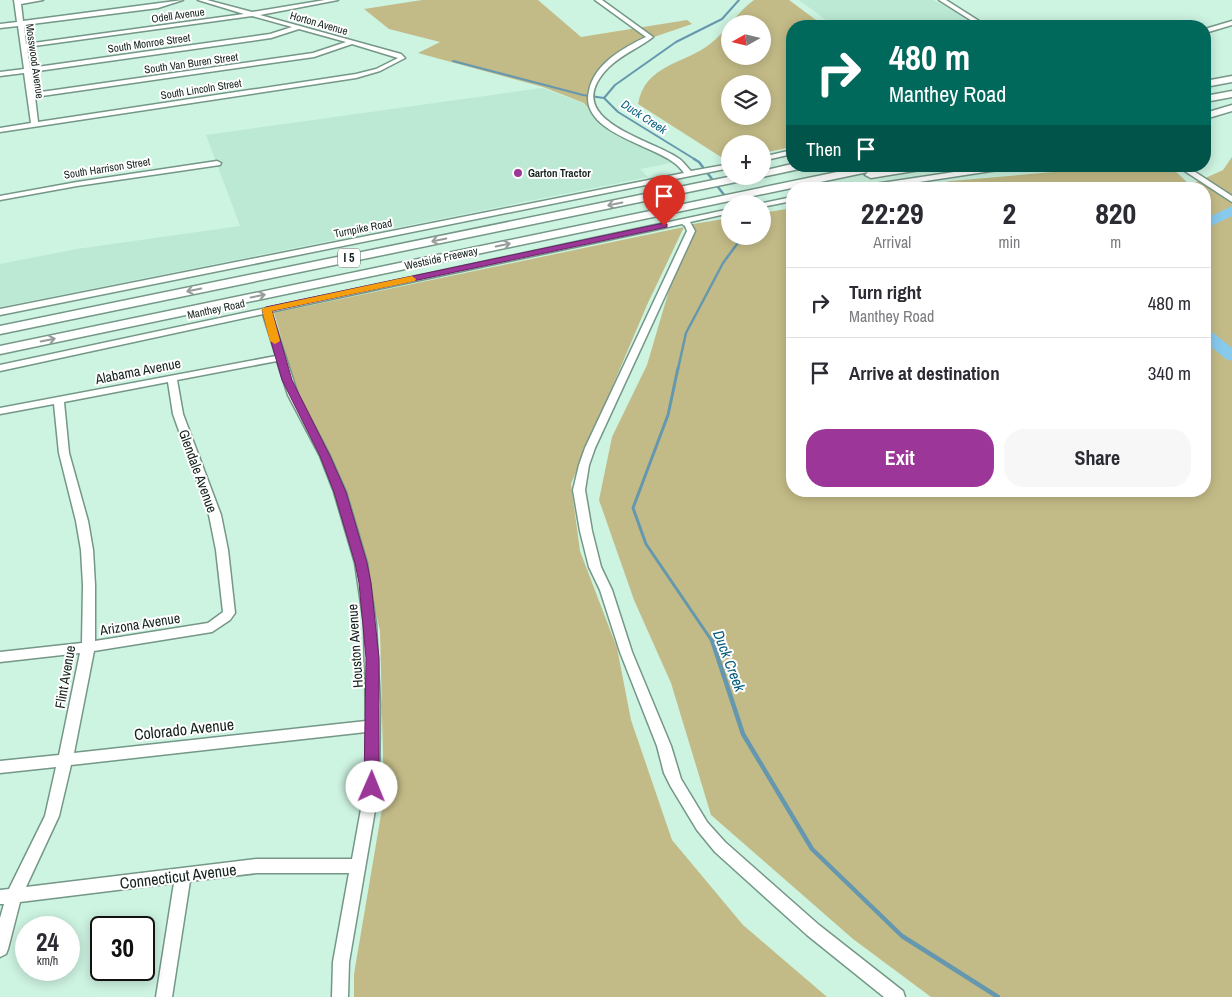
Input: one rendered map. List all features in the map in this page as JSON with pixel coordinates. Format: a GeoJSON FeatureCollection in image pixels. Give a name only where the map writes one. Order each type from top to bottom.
{"type":"FeatureCollection","features":[{"type":"Feature","properties":{"kind":"highway"},"geometry":{"type":"LineString","coordinates":[[1211,73],[1232,69]]}},
{"type":"Feature","properties":{"kind":"highway"},"geometry":{"type":"LineString","coordinates":[[1211,83],[1232,79]]}},
{"type":"Feature","properties":{"kind":"highway"},"geometry":{"type":"LineString","coordinates":[[1211,98],[1232,94]]}},
{"type":"Feature","properties":{"kind":"highway"},"geometry":{"type":"LineString","coordinates":[[1211,114],[1232,108]]}},
{"type":"Feature","properties":{"kind":"highway"},"geometry":{"type":"LineString","coordinates":[[771,168],[786,164]]}},
{"type":"Feature","properties":{"kind":"highway"},"geometry":{"type":"LineString","coordinates":[[771,172],[786,169]]}},
{"type":"Feature","properties":{"kind":"highway","name":"Westside Freeway"},"geometry":{"type":"LineString","coordinates":[[805,182],[854,172]]}},
{"type":"Feature","properties":{"kind":"highway"},"geometry":{"type":"LineString","coordinates":[[826,182],[888,172]]}},
{"type":"Feature","properties":{"kind":"highway","name":"Westside Freeway"},"geometry":{"type":"LineString","coordinates":[[0,330],[721,183]]}},
{"type":"Feature","properties":{"kind":"highway","name":"Westside Freeway"},"geometry":{"type":"LineString","coordinates":[[0,350],[712,208],[750,193],[785,186]]}},
{"type":"Feature","properties":{"kind":"street"},"geometry":{"type":"LineString","coordinates":[[17,1],[40,0]]}},
{"type":"Feature","properties":{"kind":"street"},"geometry":{"type":"LineString","coordinates":[[0,26],[158,6],[180,0]]}},
{"type":"Feature","properties":{"kind":"street","name":"Horton Avenue"},"geometry":{"type":"LineString","coordinates":[[201,0],[352,42],[402,58]]}},
{"type":"Feature","properties":{"kind":"street","name":"Odell Avenue"},"geometry":{"type":"LineString","coordinates":[[23,46],[211,21],[249,13],[335,0]]}},
{"type":"Feature","properties":{"kind":"street"},"geometry":{"type":"LineString","coordinates":[[598,0],[650,37],[600,71],[593,85],[590,103],[602,121],[634,141],[676,160],[692,173]]}},
{"type":"Feature","properties":{"kind":"street"},"geometry":{"type":"LineString","coordinates":[[942,0],[974,20]]}},
{"type":"Feature","properties":{"kind":"street","name":"Mosswood Avenue"},"geometry":{"type":"LineString","coordinates":[[17,1],[35,124]]}},
{"type":"Feature","properties":{"kind":"street"},"geometry":{"type":"LineString","coordinates":[[1211,28],[1232,23]]}},
{"type":"Feature","properties":{"kind":"street","name":"South Monroe Street"},"geometry":{"type":"LineString","coordinates":[[0,74],[257,38],[282,34],[299,27]]}},
{"type":"Feature","properties":{"kind":"street","name":"South Van Buren Street"},"geometry":{"type":"LineString","coordinates":[[30,96],[314,55],[352,42]]}},
{"type":"Feature","properties":{"kind":"street","name":"South Lincoln Street"},"geometry":{"type":"LineString","coordinates":[[0,130],[356,76],[378,70],[402,58]]}},
{"type":"Feature","properties":{"kind":"street"},"geometry":{"type":"LineString","coordinates":[[771,156],[786,153]]}},
{"type":"Feature","properties":{"kind":"street","name":"South Harrison Street"},"geometry":{"type":"LineString","coordinates":[[0,198],[77,184],[217,163]]}},
{"type":"Feature","properties":{"kind":"street","name":"Turnpike Road"},"geometry":{"type":"LineString","coordinates":[[0,312],[721,168]]}},
{"type":"Feature","properties":{"kind":"street"},"geometry":{"type":"LineString","coordinates":[[902,182],[970,172]]}},
{"type":"Feature","properties":{"kind":"street"},"geometry":{"type":"LineString","coordinates":[[1193,172],[1232,192]]}},
{"type":"Feature","properties":{"kind":"street"},"geometry":{"type":"LineString","coordinates":[[1196,172],[1209,181]]}},
{"type":"Feature","properties":{"kind":"street"},"geometry":{"type":"LineString","coordinates":[[1200,172],[1209,181]]}},
{"type":"Feature","properties":{"kind":"street"},"geometry":{"type":"LineString","coordinates":[[1211,183],[1232,200]]}},
{"type":"Feature","properties":{"kind":"street"},"geometry":{"type":"LineString","coordinates":[[771,203],[786,199]]}},
{"type":"Feature","properties":{"kind":"street","name":"Manthey Road"},"geometry":{"type":"LineString","coordinates":[[0,368],[683,221],[712,208],[721,210]]}},
{"type":"Feature","properties":{"kind":"street"},"geometry":{"type":"LineString","coordinates":[[683,221],[690,225],[691,231],[610,405],[580,478],[580,503],[595,567],[606,590],[626,652],[664,746],[671,773],[702,826],[720,847],[788,908],[898,997]]}},
{"type":"Feature","properties":{"kind":"street","name":"Houston Avenue"},"geometry":{"type":"LineString","coordinates":[[266,310],[293,395],[325,456],[340,492],[365,583],[372,658],[372,787],[341,962],[340,997]]}},
{"type":"Feature","properties":{"kind":"street","name":"Alabama Avenue"},"geometry":{"type":"LineString","coordinates":[[0,411],[280,358]]}},
{"type":"Feature","properties":{"kind":"street","name":"Glendale Avenue"},"geometry":{"type":"LineString","coordinates":[[172,379],[178,414],[208,491],[215,515],[228,597],[229,613],[223,620]]}},
{"type":"Feature","properties":{"kind":"street","name":"Flint Avenue"},"geometry":{"type":"LineString","coordinates":[[0,949],[7,896],[48,827],[66,760],[88,648],[90,585],[87,550],[82,521],[64,453],[59,400]]}},
{"type":"Feature","properties":{"kind":"street","name":"Arizona Avenue"},"geometry":{"type":"LineString","coordinates":[[0,657],[88,648],[193,631],[212,627],[223,620]]}},
{"type":"Feature","properties":{"kind":"street","name":"Colorado Avenue"},"geometry":{"type":"LineString","coordinates":[[0,767],[373,726]]}},
{"type":"Feature","properties":{"kind":"street","name":"Connecticut Avenue"},"geometry":{"type":"LineString","coordinates":[[7,896],[257,866],[357,866]]}},
{"type":"Feature","properties":{"kind":"street"},"geometry":{"type":"LineString","coordinates":[[164,997],[183,876]]}},
{"type":"Feature","properties":{"kind":"shaded area"},"geometry":{"type":"Polygon","coordinates":[[[422,0],[538,0],[581,37],[687,20],[692,24],[651,38],[611,62],[594,81],[596,118],[584,103],[543,87],[418,53],[440,42],[389,29],[364,9],[422,0]]]}},
{"type":"Feature","properties":{"kind":"shaded area"},"geometry":{"type":"Polygon","coordinates":[[[754,0],[789,0],[816,20],[786,20],[786,148],[771,151],[771,135],[721,135],[721,157],[638,104],[642,91],[657,73],[710,44],[721,34],[721,65],[771,65],[771,15],[738,15],[754,0]]]}},
{"type":"Feature","properties":{"kind":"shaded area"},"geometry":{"type":"Polygon","coordinates":[[[799,0],[933,0],[948,7],[967,20],[826,20],[799,0]]]}},
{"type":"Feature","properties":{"kind":"shaded area"},"geometry":{"type":"Polygon","coordinates":[[[542,88],[583,103],[602,123],[681,161],[640,169],[648,177],[0,307],[0,264],[77,249],[240,226],[206,135],[542,88]]]}},
{"type":"Feature","properties":{"kind":"shaded area"},"geometry":{"type":"Polygon","coordinates":[[[1232,157],[1232,997],[931,997],[853,939],[711,815],[671,683],[634,600],[599,500],[612,437],[647,365],[677,263],[693,224],[721,219],[721,245],[771,245],[771,212],[786,209],[786,497],[1211,497],[1211,182],[1197,182],[1223,170],[1232,157]]]}},
{"type":"Feature","properties":{"kind":"shaded area"},"geometry":{"type":"Polygon","coordinates":[[[1054,172],[1176,172],[1187,182],[945,182],[1054,172]]]}},
{"type":"Feature","properties":{"kind":"shaded area"},"geometry":{"type":"Polygon","coordinates":[[[684,227],[647,305],[571,484],[580,551],[617,648],[631,720],[672,840],[743,925],[827,997],[354,997],[354,974],[384,797],[380,631],[349,497],[295,385],[274,313],[684,227]]]}},
{"type":"Feature","properties":{"kind":"waterway","name":"Duck Creek"},"geometry":{"type":"LineString","coordinates":[[604,98],[615,85],[676,42],[722,19],[739,0]]}},
{"type":"Feature","properties":{"kind":"waterway"},"geometry":{"type":"LineString","coordinates":[[453,61],[583,95],[604,98]]}},
{"type":"Feature","properties":{"kind":"waterway","name":"Duck Creek"},"geometry":{"type":"LineString","coordinates":[[604,98],[618,112],[696,160]]}},
{"type":"Feature","properties":{"kind":"waterway","name":"Duck Creek"},"geometry":{"type":"LineString","coordinates":[[694,159],[699,162],[724,195]]}},
{"type":"Feature","properties":{"kind":"waterway"},"geometry":{"type":"LineString","coordinates":[[1211,222],[1232,210]]}},
{"type":"Feature","properties":{"kind":"waterway","name":"Duck Creek"},"geometry":{"type":"LineString","coordinates":[[678,369],[686,333],[723,263],[736,245]]}},
{"type":"Feature","properties":{"kind":"waterway"},"geometry":{"type":"LineString","coordinates":[[1211,339],[1232,356]]}},
{"type":"Feature","properties":{"kind":"waterway","name":"Duck Creek"},"geometry":{"type":"LineString","coordinates":[[678,368],[668,415],[633,508],[646,544],[712,641]]}},
{"type":"Feature","properties":{"kind":"waterway","name":"Duck Creek"},"geometry":{"type":"LineString","coordinates":[[712,640],[743,734],[812,849],[902,936],[998,997]]}},
{"type":"Feature","properties":{"kind":"slow traffic"},"geometry":{"type":"LineString","coordinates":[[275,341],[266,310],[412,279]]}},
{"type":"Feature","properties":{"kind":"place","name":"Garton Tractor"},"geometry":{"type":"Point","coordinates":[518,173]}},
{"type":"Feature","properties":{"kind":"route"},"geometry":{"type":"LineString","coordinates":[[372,787],[372,658],[370,624],[361,563],[340,492],[325,456],[293,395],[266,310],[664,226]]}}]}
